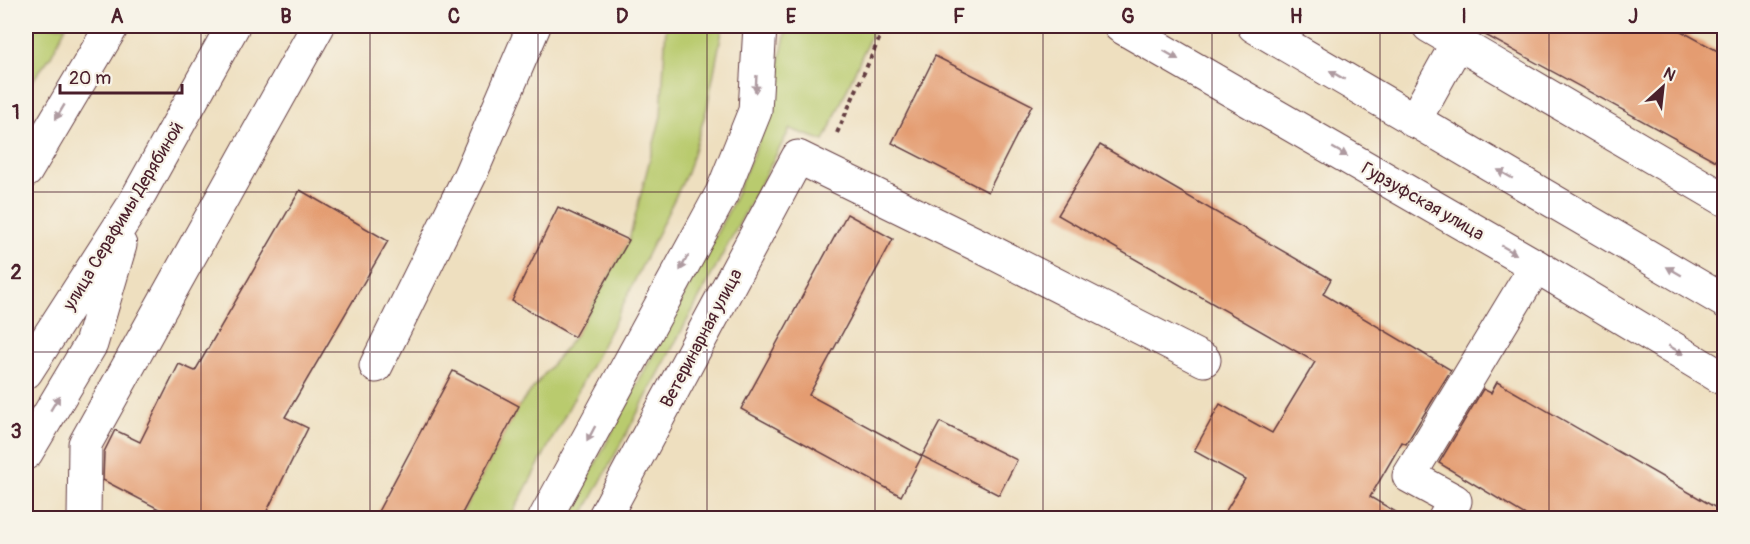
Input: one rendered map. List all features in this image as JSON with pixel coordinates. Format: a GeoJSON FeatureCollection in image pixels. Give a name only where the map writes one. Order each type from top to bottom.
{"type":"FeatureCollection","features":[{"type":"Feature","properties":{"kind":"main road"},"geometry":{"type":"LineString","coordinates":[[26,171],[112,26]]}},
{"type":"Feature","properties":{"kind":"main road","name":"улица Серафимы Дерябиной"},"geometry":{"type":"LineString","coordinates":[[26,372],[131,209],[234,26]]}},
{"type":"Feature","properties":{"kind":"main road"},"geometry":{"type":"LineString","coordinates":[[84,519],[85,444],[318,26]]}},
{"type":"Feature","properties":{"kind":"main road"},"geometry":{"type":"LineString","coordinates":[[376,366],[470,175],[534,26]]}},
{"type":"Feature","properties":{"kind":"main road"},"geometry":{"type":"LineString","coordinates":[[546,519],[722,193],[755,111],[760,26]]}},
{"type":"Feature","properties":{"kind":"main road","name":"Гурзуфская улица"},"geometry":{"type":"LineString","coordinates":[[1120,26],[1536,266],[1725,379]]}},
{"type":"Feature","properties":{"kind":"main road"},"geometry":{"type":"LineString","coordinates":[[1254,26],[1725,301]]}},
{"type":"Feature","properties":{"kind":"main road"},"geometry":{"type":"LineString","coordinates":[[1429,26],[1725,198]]}},
{"type":"Feature","properties":{"kind":"main road"},"geometry":{"type":"LineString","coordinates":[[1414,121],[1439,71],[1458,42]]}},
{"type":"Feature","properties":{"kind":"main road","name":"Ветеринарная улица"},"geometry":{"type":"LineString","coordinates":[[604,519],[798,157],[978,244],[1204,360]]}},
{"type":"Feature","properties":{"kind":"main road"},"geometry":{"type":"LineString","coordinates":[[26,453],[91,344],[131,209]]}},
{"type":"Feature","properties":{"kind":"main road"},"geometry":{"type":"LineString","coordinates":[[1445,519],[1455,501],[1409,476],[1536,266]]}},
{"type":"Feature","properties":{"kind":"path"},"geometry":{"type":"LineString","coordinates":[[839,129],[885,26]]}},
{"type":"Feature","properties":{"kind":"green space"},"geometry":{"type":"Polygon","coordinates":[[[26,26],[66,26],[51,56],[26,89],[26,26]]]}},
{"type":"Feature","properties":{"kind":"green space"},"geometry":{"type":"Polygon","coordinates":[[[666,26],[723,26],[707,108],[687,173],[615,321],[510,518],[460,518],[519,406],[574,337],[629,240],[661,116],[666,26]]]}},
{"type":"Feature","properties":{"kind":"green space"},"geometry":{"type":"Polygon","coordinates":[[[787,26],[875,26],[824,141],[790,129],[581,518],[567,518],[730,208],[766,124],[787,26]]]}},
{"type":"Feature","properties":{"kind":"building"},"geometry":{"type":"Polygon","coordinates":[[[1469,26],[1672,26],[1725,55],[1725,166],[1469,26]]]}},
{"type":"Feature","properties":{"kind":"building"},"geometry":{"type":"Polygon","coordinates":[[[935,56],[1032,105],[988,192],[892,143],[935,56]]]}},
{"type":"Feature","properties":{"kind":"building"},"geometry":{"type":"Polygon","coordinates":[[[1100,145],[1331,279],[1323,294],[1451,370],[1406,444],[1402,442],[1370,497],[1408,519],[1221,519],[1245,479],[1194,451],[1220,404],[1272,433],[1315,362],[1058,215],[1100,145]]]}},
{"type":"Feature","properties":{"kind":"building"},"geometry":{"type":"Polygon","coordinates":[[[300,190],[388,241],[285,417],[308,428],[263,519],[178,519],[103,480],[104,452],[115,430],[140,442],[179,364],[195,371],[300,190]]]}},
{"type":"Feature","properties":{"kind":"building"},"geometry":{"type":"Polygon","coordinates":[[[558,207],[629,240],[574,337],[512,301],[558,207]]]}},
{"type":"Feature","properties":{"kind":"building"},"geometry":{"type":"Polygon","coordinates":[[[847,214],[893,239],[809,395],[922,456],[901,496],[741,409],[847,214]]]}},
{"type":"Feature","properties":{"kind":"building"},"geometry":{"type":"Polygon","coordinates":[[[453,371],[519,406],[459,519],[374,519],[453,371]]]}},
{"type":"Feature","properties":{"kind":"building"},"geometry":{"type":"Polygon","coordinates":[[[1497,382],[1725,513],[1725,519],[1532,519],[1439,463],[1483,389],[1491,393],[1497,382]]]}},
{"type":"Feature","properties":{"kind":"building"},"geometry":{"type":"Polygon","coordinates":[[[940,422],[1017,460],[999,495],[922,456],[940,422]]]}}]}
